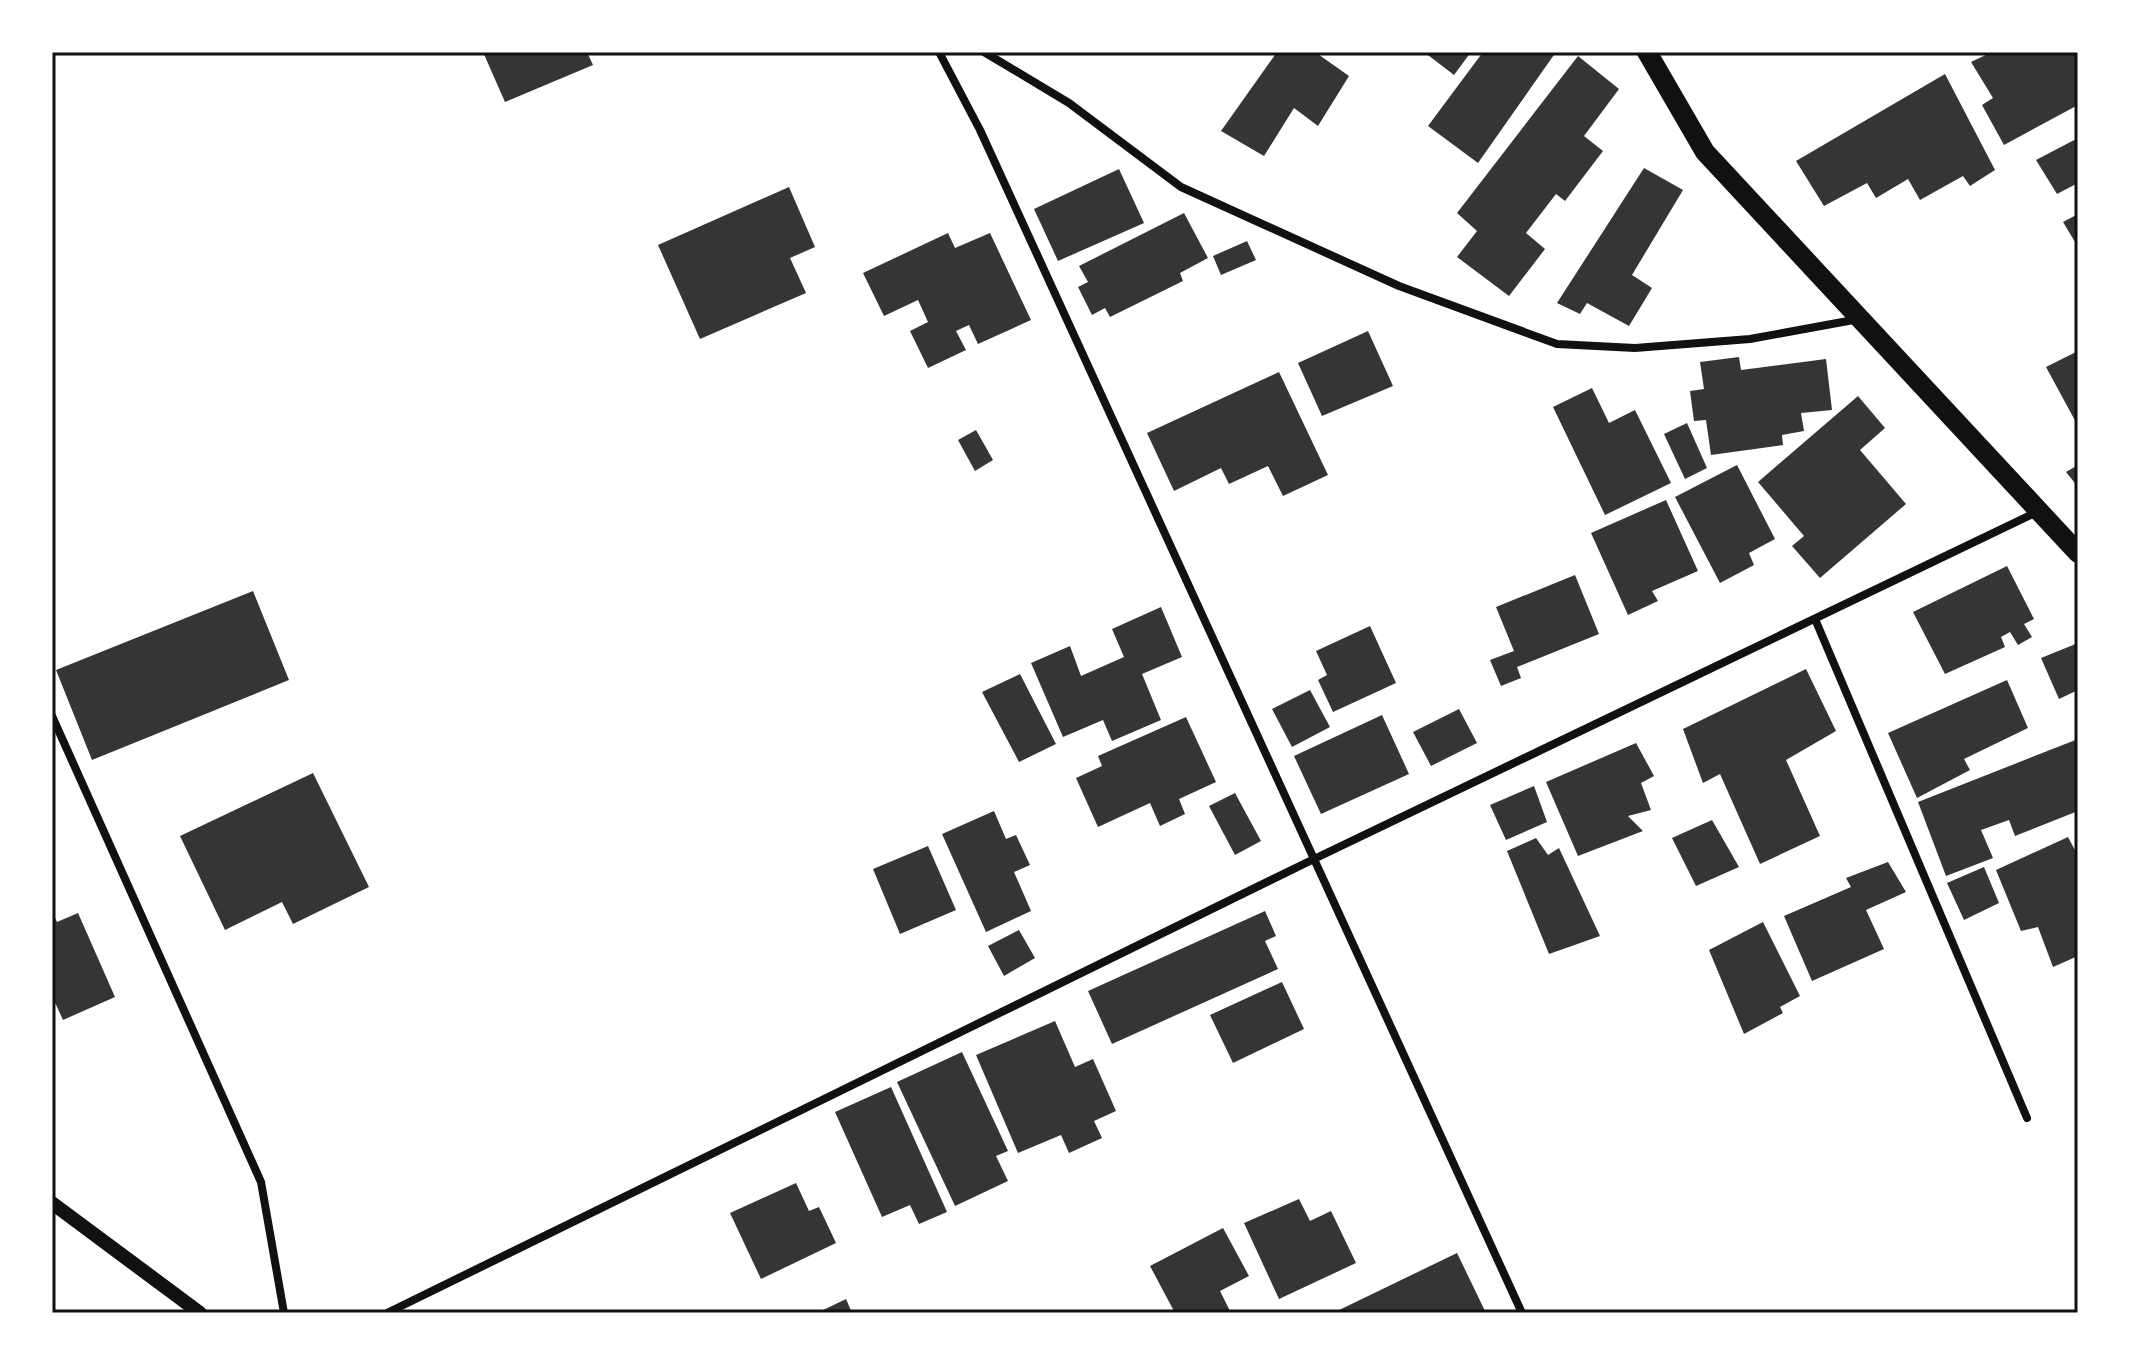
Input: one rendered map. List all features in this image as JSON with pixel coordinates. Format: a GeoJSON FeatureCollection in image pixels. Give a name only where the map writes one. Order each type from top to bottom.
{"type":"FeatureCollection","features":[{"type":"Feature","properties":{"kind":"main road"},"geometry":{"type":"LineString","coordinates":[[1647,52],[1705,152],[1864,319],[2078,553]]}},
{"type":"Feature","properties":{"kind":"street"},"geometry":{"type":"LineString","coordinates":[[939,52],[980,130],[1522,1313]]}},
{"type":"Feature","properties":{"kind":"street"},"geometry":{"type":"LineString","coordinates":[[984,52],[1069,103],[1181,187],[1399,286],[1557,344],[1635,348],[1750,339],[1864,319]]}},
{"type":"Feature","properties":{"kind":"street"},"geometry":{"type":"LineString","coordinates":[[387,1313],[1314,859],[2039,511]]}},
{"type":"Feature","properties":{"kind":"street"},"geometry":{"type":"LineString","coordinates":[[1815,619],[2027,1118]]}},
{"type":"Feature","properties":{"kind":"street"},"geometry":{"type":"LineString","coordinates":[[52,716],[261,1182],[284,1313]]}},
{"type":"Feature","properties":{"kind":"street"},"geometry":{"type":"LineString","coordinates":[[52,1203],[200,1313]]}},
{"type":"Feature","properties":{"kind":"building"},"geometry":{"type":"Polygon","coordinates":[[[483,52],[587,52],[593,65],[505,102],[483,52]]]}},
{"type":"Feature","properties":{"kind":"building"},"geometry":{"type":"Polygon","coordinates":[[[1277,52],[1315,52],[1349,76],[1318,126],[1294,108],[1264,156],[1221,131],[1277,52]]]}},
{"type":"Feature","properties":{"kind":"building"},"geometry":{"type":"Polygon","coordinates":[[[1424,52],[1471,52],[1454,75],[1424,52]]]}},
{"type":"Feature","properties":{"kind":"building"},"geometry":{"type":"Polygon","coordinates":[[[1483,52],[1556,52],[1478,163],[1428,126],[1483,52]]]}},
{"type":"Feature","properties":{"kind":"building"},"geometry":{"type":"Polygon","coordinates":[[[1992,52],[2078,52],[2078,105],[2004,145],[1982,105],[1993,98],[1971,62],[1992,52]]]}},
{"type":"Feature","properties":{"kind":"building"},"geometry":{"type":"Polygon","coordinates":[[[1578,56],[1619,89],[1584,136],[1603,151],[1565,201],[1556,194],[1526,233],[1545,249],[1509,296],[1457,257],[1477,231],[1457,213],[1578,56]]]}},
{"type":"Feature","properties":{"kind":"building"},"geometry":{"type":"Polygon","coordinates":[[[1945,74],[1995,170],[1970,186],[1963,176],[1920,200],[1908,179],[1876,198],[1867,183],[1824,206],[1796,161],[1945,74]]]}},
{"type":"Feature","properties":{"kind":"building"},"geometry":{"type":"Polygon","coordinates":[[[2078,138],[2078,183],[2057,194],[2036,160],[2078,138]]]}},
{"type":"Feature","properties":{"kind":"building"},"geometry":{"type":"Polygon","coordinates":[[[1644,168],[1683,190],[1632,275],[1652,288],[1629,326],[1587,303],[1580,314],[1557,303],[1644,168]]]}},
{"type":"Feature","properties":{"kind":"building"},"geometry":{"type":"Polygon","coordinates":[[[1119,169],[1144,223],[1058,261],[1034,209],[1119,169]]]}},
{"type":"Feature","properties":{"kind":"building"},"geometry":{"type":"Polygon","coordinates":[[[789,187],[815,247],[790,258],[806,293],[700,339],[658,245],[789,187]]]}},
{"type":"Feature","properties":{"kind":"building"},"geometry":{"type":"Polygon","coordinates":[[[1184,213],[1208,258],[1180,273],[1183,281],[1110,317],[1105,308],[1092,315],[1078,287],[1088,282],[1079,266],[1184,213]]]}},
{"type":"Feature","properties":{"kind":"building"},"geometry":{"type":"Polygon","coordinates":[[[2078,214],[2078,247],[2063,222],[2078,214]]]}},
{"type":"Feature","properties":{"kind":"building"},"geometry":{"type":"Polygon","coordinates":[[[948,233],[955,248],[990,233],[1031,320],[978,344],[969,325],[956,331],[966,350],[928,368],[910,331],[928,322],[918,300],[884,316],[863,273],[948,233]]]}},
{"type":"Feature","properties":{"kind":"building"},"geometry":{"type":"Polygon","coordinates":[[[1247,241],[1256,260],[1221,275],[1213,256],[1247,241]]]}},
{"type":"Feature","properties":{"kind":"building"},"geometry":{"type":"Polygon","coordinates":[[[1368,331],[1393,386],[1322,416],[1298,363],[1368,331]]]}},
{"type":"Feature","properties":{"kind":"building"},"geometry":{"type":"Polygon","coordinates":[[[2078,351],[2078,426],[2046,367],[2078,351]]]}},
{"type":"Feature","properties":{"kind":"building"},"geometry":{"type":"Polygon","coordinates":[[[1739,357],[1741,370],[1826,359],[1832,410],[1801,413],[1804,431],[1782,435],[1783,445],[1711,455],[1706,420],[1694,421],[1690,391],[1704,389],[1700,362],[1739,357]]]}},
{"type":"Feature","properties":{"kind":"building"},"geometry":{"type":"Polygon","coordinates":[[[1279,372],[1328,475],[1283,496],[1268,466],[1229,484],[1221,468],[1174,491],[1147,433],[1279,372]]]}},
{"type":"Feature","properties":{"kind":"building"},"geometry":{"type":"Polygon","coordinates":[[[1592,388],[1609,423],[1635,410],[1671,483],[1605,515],[1553,407],[1592,388]]]}},
{"type":"Feature","properties":{"kind":"building"},"geometry":{"type":"Polygon","coordinates":[[[1858,396],[1885,428],[1860,450],[1906,504],[1820,578],[1792,546],[1804,536],[1758,482],[1858,396]]]}},
{"type":"Feature","properties":{"kind":"building"},"geometry":{"type":"Polygon","coordinates":[[[1687,423],[1707,468],[1685,479],[1664,434],[1687,423]]]}},
{"type":"Feature","properties":{"kind":"building"},"geometry":{"type":"Polygon","coordinates":[[[976,430],[993,460],[975,471],[958,440],[976,430]]]}},
{"type":"Feature","properties":{"kind":"building"},"geometry":{"type":"Polygon","coordinates":[[[1737,465],[1775,539],[1749,553],[1754,565],[1720,583],[1675,497],[1737,465]]]}},
{"type":"Feature","properties":{"kind":"building"},"geometry":{"type":"Polygon","coordinates":[[[2078,465],[2078,487],[2066,472],[2078,465]]]}},
{"type":"Feature","properties":{"kind":"building"},"geometry":{"type":"Polygon","coordinates":[[[1666,500],[1698,571],[1652,591],[1658,601],[1628,615],[1591,533],[1666,500]]]}},
{"type":"Feature","properties":{"kind":"building"},"geometry":{"type":"Polygon","coordinates":[[[2007,566],[2034,619],[2024,624],[2032,637],[2018,645],[2010,632],[2001,637],[2005,647],[1945,674],[1913,612],[2007,566]]]}},
{"type":"Feature","properties":{"kind":"building"},"geometry":{"type":"Polygon","coordinates":[[[1575,575],[1599,634],[1517,667],[1521,678],[1501,686],[1490,660],[1514,651],[1496,607],[1575,575]]]}},
{"type":"Feature","properties":{"kind":"building"},"geometry":{"type":"Polygon","coordinates":[[[253,591],[289,680],[92,760],[56,670],[253,591]]]}},
{"type":"Feature","properties":{"kind":"building"},"geometry":{"type":"Polygon","coordinates":[[[1161,607],[1182,657],[1142,674],[1161,720],[1112,741],[1103,720],[1063,737],[1031,663],[1070,646],[1081,676],[1124,657],[1112,629],[1161,607]]]}},
{"type":"Feature","properties":{"kind":"building"},"geometry":{"type":"Polygon","coordinates":[[[1370,626],[1396,683],[1333,712],[1318,680],[1327,675],[1316,651],[1370,626]]]}},
{"type":"Feature","properties":{"kind":"building"},"geometry":{"type":"Polygon","coordinates":[[[2078,643],[2078,690],[2059,699],[2041,658],[2078,643]]]}},
{"type":"Feature","properties":{"kind":"building"},"geometry":{"type":"Polygon","coordinates":[[[1806,669],[1836,731],[1786,760],[1820,836],[1760,864],[1720,774],[1703,783],[1683,729],[1806,669]]]}},
{"type":"Feature","properties":{"kind":"building"},"geometry":{"type":"Polygon","coordinates":[[[1020,674],[1056,744],[1019,762],[982,692],[1020,674]]]}},
{"type":"Feature","properties":{"kind":"building"},"geometry":{"type":"Polygon","coordinates":[[[2007,680],[2028,728],[1964,759],[1970,770],[1917,798],[1888,733],[2007,680]]]}},
{"type":"Feature","properties":{"kind":"building"},"geometry":{"type":"Polygon","coordinates":[[[1310,690],[1330,727],[1292,747],[1272,709],[1310,690]]]}},
{"type":"Feature","properties":{"kind":"building"},"geometry":{"type":"Polygon","coordinates":[[[1459,709],[1477,743],[1431,766],[1413,732],[1459,709]]]}},
{"type":"Feature","properties":{"kind":"building"},"geometry":{"type":"Polygon","coordinates":[[[1382,715],[1409,774],[1321,814],[1294,756],[1382,715]]]}},
{"type":"Feature","properties":{"kind":"building"},"geometry":{"type":"Polygon","coordinates":[[[1186,717],[1216,782],[1179,799],[1185,814],[1160,826],[1150,803],[1098,827],[1076,778],[1102,766],[1098,756],[1186,717]]]}},
{"type":"Feature","properties":{"kind":"building"},"geometry":{"type":"Polygon","coordinates":[[[2078,739],[2078,811],[2015,836],[2009,820],[1981,830],[1993,858],[1946,876],[1918,802],[2078,739]]]}},
{"type":"Feature","properties":{"kind":"building"},"geometry":{"type":"Polygon","coordinates":[[[1636,743],[1654,776],[1641,783],[1651,810],[1628,816],[1643,831],[1578,856],[1546,782],[1636,743]]]}},
{"type":"Feature","properties":{"kind":"building"},"geometry":{"type":"Polygon","coordinates":[[[313,773],[369,887],[293,924],[282,902],[225,930],[180,836],[313,773]]]}},
{"type":"Feature","properties":{"kind":"building"},"geometry":{"type":"Polygon","coordinates":[[[1534,786],[1547,822],[1506,840],[1490,805],[1534,786]]]}},
{"type":"Feature","properties":{"kind":"building"},"geometry":{"type":"Polygon","coordinates":[[[1235,793],[1261,841],[1235,855],[1209,806],[1235,793]]]}},
{"type":"Feature","properties":{"kind":"building"},"geometry":{"type":"Polygon","coordinates":[[[994,811],[1006,839],[1016,835],[1030,865],[1014,872],[1031,911],[986,932],[942,834],[994,811]]]}},
{"type":"Feature","properties":{"kind":"building"},"geometry":{"type":"Polygon","coordinates":[[[1712,820],[1739,867],[1696,886],[1672,838],[1712,820]]]}},
{"type":"Feature","properties":{"kind":"building"},"geometry":{"type":"Polygon","coordinates":[[[2068,837],[2078,856],[2078,956],[2053,967],[2038,927],[2021,931],[1996,870],[2068,837]]]}},
{"type":"Feature","properties":{"kind":"building"},"geometry":{"type":"Polygon","coordinates":[[[1536,838],[1548,855],[1559,848],[1600,936],[1549,954],[1507,851],[1536,838]]]}},
{"type":"Feature","properties":{"kind":"building"},"geometry":{"type":"Polygon","coordinates":[[[928,846],[956,910],[900,934],[873,869],[928,846]]]}},
{"type":"Feature","properties":{"kind":"building"},"geometry":{"type":"Polygon","coordinates":[[[1888,862],[1906,892],[1866,910],[1884,949],[1812,981],[1784,916],[1851,887],[1846,878],[1888,862]]]}},
{"type":"Feature","properties":{"kind":"building"},"geometry":{"type":"Polygon","coordinates":[[[1984,867],[1999,903],[1964,920],[1947,883],[1984,867]]]}},
{"type":"Feature","properties":{"kind":"building"},"geometry":{"type":"Polygon","coordinates":[[[52,911],[57,922],[78,913],[115,997],[63,1020],[52,996],[52,911]]]}},
{"type":"Feature","properties":{"kind":"building"},"geometry":{"type":"Polygon","coordinates":[[[1265,911],[1276,936],[1265,941],[1278,969],[1112,1044],[1088,991],[1265,911]]]}},
{"type":"Feature","properties":{"kind":"building"},"geometry":{"type":"Polygon","coordinates":[[[1763,922],[1800,996],[1780,1007],[1783,1013],[1744,1034],[1709,950],[1763,922]]]}},
{"type":"Feature","properties":{"kind":"building"},"geometry":{"type":"Polygon","coordinates":[[[1019,930],[1035,958],[1004,976],[988,946],[1019,930]]]}},
{"type":"Feature","properties":{"kind":"building"},"geometry":{"type":"Polygon","coordinates":[[[1282,982],[1304,1029],[1233,1063],[1210,1015],[1282,982]]]}},
{"type":"Feature","properties":{"kind":"building"},"geometry":{"type":"Polygon","coordinates":[[[1055,1021],[1075,1067],[1093,1059],[1116,1111],[1094,1121],[1102,1138],[1069,1153],[1061,1135],[1018,1153],[976,1055],[1055,1021]]]}},
{"type":"Feature","properties":{"kind":"building"},"geometry":{"type":"Polygon","coordinates":[[[962,1052],[1008,1151],[996,1156],[1008,1181],[955,1206],[897,1082],[962,1052]]]}},
{"type":"Feature","properties":{"kind":"building"},"geometry":{"type":"Polygon","coordinates":[[[891,1087],[947,1212],[919,1224],[910,1205],[882,1217],[835,1112],[891,1087]]]}},
{"type":"Feature","properties":{"kind":"building"},"geometry":{"type":"Polygon","coordinates":[[[796,1183],[809,1211],[819,1207],[836,1243],[761,1279],[730,1213],[796,1183]]]}},
{"type":"Feature","properties":{"kind":"building"},"geometry":{"type":"Polygon","coordinates":[[[1299,1199],[1310,1221],[1331,1211],[1356,1263],[1279,1299],[1244,1223],[1299,1199]]]}},
{"type":"Feature","properties":{"kind":"building"},"geometry":{"type":"Polygon","coordinates":[[[1223,1228],[1249,1276],[1220,1291],[1231,1313],[1175,1313],[1150,1266],[1223,1228]]]}},
{"type":"Feature","properties":{"kind":"building"},"geometry":{"type":"Polygon","coordinates":[[[1457,1253],[1486,1313],[1333,1313],[1457,1253]]]}},
{"type":"Feature","properties":{"kind":"building"},"geometry":{"type":"Polygon","coordinates":[[[846,1299],[852,1313],[817,1313],[846,1299]]]}}]}
